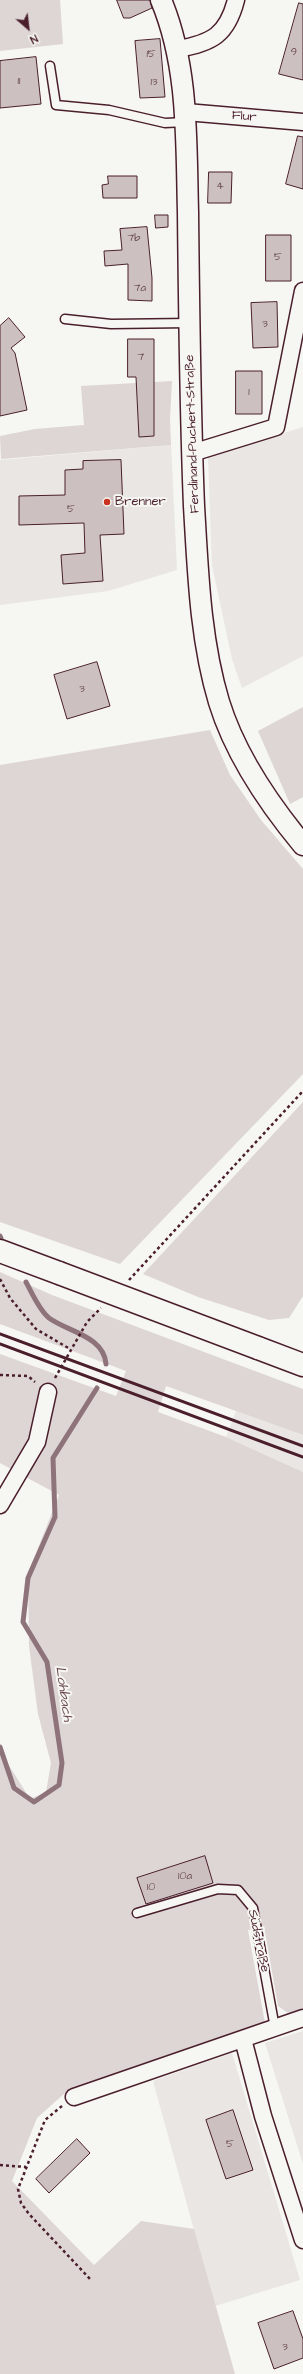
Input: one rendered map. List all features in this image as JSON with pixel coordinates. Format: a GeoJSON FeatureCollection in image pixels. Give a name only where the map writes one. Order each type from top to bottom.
{"type":"FeatureCollection","features":[{"type":"Feature","properties":{"kind":"main road"},"geometry":{"type":"LineString","coordinates":[[0,1251],[258,1348],[302,1363]]}},
{"type":"Feature","properties":{"kind":"street","name":"Ferdinand-Puchert-Straße"},"geometry":{"type":"LineString","coordinates":[[161,0],[178,49],[186,117],[192,453],[201,597],[208,660],[220,704],[264,795],[303,845]]}},
{"type":"Feature","properties":{"kind":"street"},"geometry":{"type":"LineString","coordinates":[[178,49],[201,45],[217,36],[232,13],[236,0]]}},
{"type":"Feature","properties":{"kind":"street","name":"Flur"},"geometry":{"type":"LineString","coordinates":[[186,117],[303,122]]}},
{"type":"Feature","properties":{"kind":"street"},"geometry":{"type":"LineString","coordinates":[[192,453],[276,427],[303,291]]}},
{"type":"Feature","properties":{"kind":"street"},"geometry":{"type":"LineString","coordinates":[[0,1505],[37,1442],[48,1392]]}},
{"type":"Feature","properties":{"kind":"street"},"geometry":{"type":"LineString","coordinates":[[74,2097],[303,2018]]}},
{"type":"Feature","properties":{"kind":"street"},"geometry":{"type":"LineString","coordinates":[[243,2039],[263,2116],[303,2240]]}},
{"type":"Feature","properties":{"kind":"lane"},"geometry":{"type":"LineString","coordinates":[[50,66],[56,105],[109,110],[165,123],[186,117]]}},
{"type":"Feature","properties":{"kind":"lane"},"geometry":{"type":"LineString","coordinates":[[65,319],[111,324],[190,323]]}},
{"type":"Feature","properties":{"kind":"lane","name":"Südstraße"},"geometry":{"type":"LineString","coordinates":[[137,1913],[218,1889],[238,1890],[253,1908],[275,2028]]}},
{"type":"Feature","properties":{"kind":"path"},"geometry":{"type":"LineString","coordinates":[[124,1285],[303,1091]]}},
{"type":"Feature","properties":{"kind":"path"},"geometry":{"type":"LineString","coordinates":[[0,1279],[10,1298],[36,1328],[70,1350]]}},
{"type":"Feature","properties":{"kind":"path"},"geometry":{"type":"LineString","coordinates":[[0,1375],[28,1376],[48,1392],[77,1336],[87,1322],[103,1306]]}},
{"type":"Feature","properties":{"kind":"path"},"geometry":{"type":"LineString","coordinates":[[74,2097],[45,2120],[18,2190],[21,2203],[90,2279]]}},
{"type":"Feature","properties":{"kind":"path"},"geometry":{"type":"LineString","coordinates":[[0,2165],[26,2167]]}},
{"type":"Feature","properties":{"kind":"shaded area"},"geometry":{"type":"Polygon","coordinates":[[[0,0],[60,0],[63,44],[0,51],[0,0]]]}},
{"type":"Feature","properties":{"kind":"shaded area"},"geometry":{"type":"Polygon","coordinates":[[[172,381],[170,419],[171,445],[1,459],[0,436],[35,429],[84,425],[81,386],[172,381]]]}},
{"type":"Feature","properties":{"kind":"shaded area"},"geometry":{"type":"Polygon","coordinates":[[[303,427],[303,656],[242,688],[232,659],[212,565],[208,457],[303,427]]]}},
{"type":"Feature","properties":{"kind":"shaded area"},"geometry":{"type":"Polygon","coordinates":[[[171,445],[177,570],[108,591],[0,605],[0,460],[171,445]]]}},
{"type":"Feature","properties":{"kind":"shaded area"},"geometry":{"type":"Polygon","coordinates":[[[303,707],[303,797],[290,804],[258,731],[303,707]]]}},
{"type":"Feature","properties":{"kind":"shaded area"},"geometry":{"type":"Polygon","coordinates":[[[210,730],[230,775],[261,820],[303,869],[303,1074],[120,1264],[0,1222],[0,765],[210,730]]]}},
{"type":"Feature","properties":{"kind":"shaded area"},"geometry":{"type":"Polygon","coordinates":[[[303,1102],[303,1296],[289,1318],[269,1320],[198,1297],[143,1274],[303,1102]]]}},
{"type":"Feature","properties":{"kind":"shaded area"},"geometry":{"type":"Polygon","coordinates":[[[0,1272],[52,1295],[303,1389],[303,1435],[166,1386],[158,1412],[226,1437],[303,1472],[303,2009],[288,2013],[278,2006],[264,1926],[248,1930],[265,2023],[65,2093],[37,2118],[12,2181],[94,2265],[141,2221],[194,2229],[235,2374],[0,2374],[0,1751],[30,1799],[46,1792],[51,1763],[38,1714],[29,1646],[28,1573],[59,1495],[0,1463],[0,1354],[116,1396],[126,1371],[0,1324],[0,1272]]]}},
{"type":"Feature","properties":{"kind":"shaded area"},"geometry":{"type":"Polygon","coordinates":[[[236,1411],[303,1435],[303,1472],[226,1437],[236,1411]]]}},
{"type":"Feature","properties":{"kind":"shaded area"},"geometry":{"type":"Polygon","coordinates":[[[303,2031],[303,2164],[265,2043],[303,2031]]]}},
{"type":"Feature","properties":{"kind":"shaded area"},"geometry":{"type":"Polygon","coordinates":[[[232,2053],[300,2280],[215,2306],[153,2081],[232,2053]]]}},
{"type":"Feature","properties":{"kind":"building"},"geometry":{"type":"Polygon","coordinates":[[[117,0],[150,0],[152,8],[130,18],[124,18],[117,0]]]}},
{"type":"Feature","properties":{"kind":"building"},"geometry":{"type":"Polygon","coordinates":[[[299,3],[303,4],[303,80],[279,74],[299,3]]]}},
{"type":"Feature","properties":{"kind":"building"},"geometry":{"type":"Polygon","coordinates":[[[160,39],[165,97],[140,98],[135,41],[160,39]]]}},
{"type":"Feature","properties":{"kind":"building"},"geometry":{"type":"Polygon","coordinates":[[[36,57],[41,104],[0,108],[0,61],[36,57]]]}},
{"type":"Feature","properties":{"kind":"building"},"geometry":{"type":"Polygon","coordinates":[[[298,136],[303,137],[303,189],[286,184],[298,136]]]}},
{"type":"Feature","properties":{"kind":"building"},"geometry":{"type":"Polygon","coordinates":[[[209,172],[232,172],[231,203],[208,203],[209,172]]]}},
{"type":"Feature","properties":{"kind":"building"},"geometry":{"type":"Polygon","coordinates":[[[108,176],[137,176],[137,198],[103,198],[102,185],[108,184],[108,176]]]}},
{"type":"Feature","properties":{"kind":"building"},"geometry":{"type":"Polygon","coordinates":[[[155,215],[168,215],[168,227],[156,228],[155,215]]]}},
{"type":"Feature","properties":{"kind":"building"},"geometry":{"type":"Polygon","coordinates":[[[147,227],[152,278],[152,301],[128,300],[128,264],[105,266],[104,251],[122,250],[120,229],[147,227]]]}},
{"type":"Feature","properties":{"kind":"building"},"geometry":{"type":"Polygon","coordinates":[[[266,235],[291,235],[291,281],[266,281],[266,235]]]}},
{"type":"Feature","properties":{"kind":"building"},"geometry":{"type":"Polygon","coordinates":[[[277,302],[278,347],[253,348],[251,303],[277,302]]]}},
{"type":"Feature","properties":{"kind":"building"},"geometry":{"type":"Polygon","coordinates":[[[9,318],[25,337],[11,348],[15,353],[27,410],[0,416],[0,326],[9,318]]]}},
{"type":"Feature","properties":{"kind":"building"},"geometry":{"type":"Polygon","coordinates":[[[128,339],[154,339],[154,436],[139,437],[136,377],[128,377],[128,339]]]}},
{"type":"Feature","properties":{"kind":"building"},"geometry":{"type":"Polygon","coordinates":[[[236,371],[262,371],[262,414],[236,414],[236,371]]]}},
{"type":"Feature","properties":{"kind":"building"},"geometry":{"type":"Polygon","coordinates":[[[121,460],[124,534],[100,535],[103,581],[63,584],[61,555],[85,553],[84,523],[19,525],[19,496],[65,495],[65,470],[83,469],[83,461],[121,460]]]}},
{"type":"Feature","properties":{"kind":"building"},"geometry":{"type":"Polygon","coordinates":[[[97,662],[110,706],[67,719],[54,675],[97,662]]]}},
{"type":"Feature","properties":{"kind":"building"},"geometry":{"type":"Polygon","coordinates":[[[205,1856],[213,1883],[146,1904],[137,1878],[205,1856]]]}},
{"type":"Feature","properties":{"kind":"building"},"geometry":{"type":"Polygon","coordinates":[[[233,2110],[253,2170],[226,2179],[206,2120],[233,2110]]]}},
{"type":"Feature","properties":{"kind":"building"},"geometry":{"type":"Polygon","coordinates":[[[77,2139],[90,2153],[49,2193],[36,2179],[77,2139]]]}},
{"type":"Feature","properties":{"kind":"building"},"geometry":{"type":"Polygon","coordinates":[[[293,2311],[303,2339],[303,2358],[274,2369],[258,2323],[293,2311]]]}},
{"type":"Feature","properties":{"kind":"waterway","name":"Lohbach"},"geometry":{"type":"LineString","coordinates":[[26,1282],[45,1315],[92,1341],[99,1347],[104,1355],[106,1364]]}},
{"type":"Feature","properties":{"kind":"waterway","name":"Lohbach"},"geometry":{"type":"LineString","coordinates":[[0,1747],[14,1788],[34,1802],[59,1785],[62,1763],[47,1662],[23,1622],[28,1578],[55,1517],[53,1458],[97,1388]]}},
{"type":"Feature","properties":{"kind":"railway"},"geometry":{"type":"LineString","coordinates":[[0,1334],[303,1446]]}},
{"type":"Feature","properties":{"kind":"railway"},"geometry":{"type":"LineString","coordinates":[[0,1344],[303,1457]]}},
{"type":"Feature","properties":{"kind":"place","name":"Brenner"},"geometry":{"type":"Point","coordinates":[107,502]}}]}
